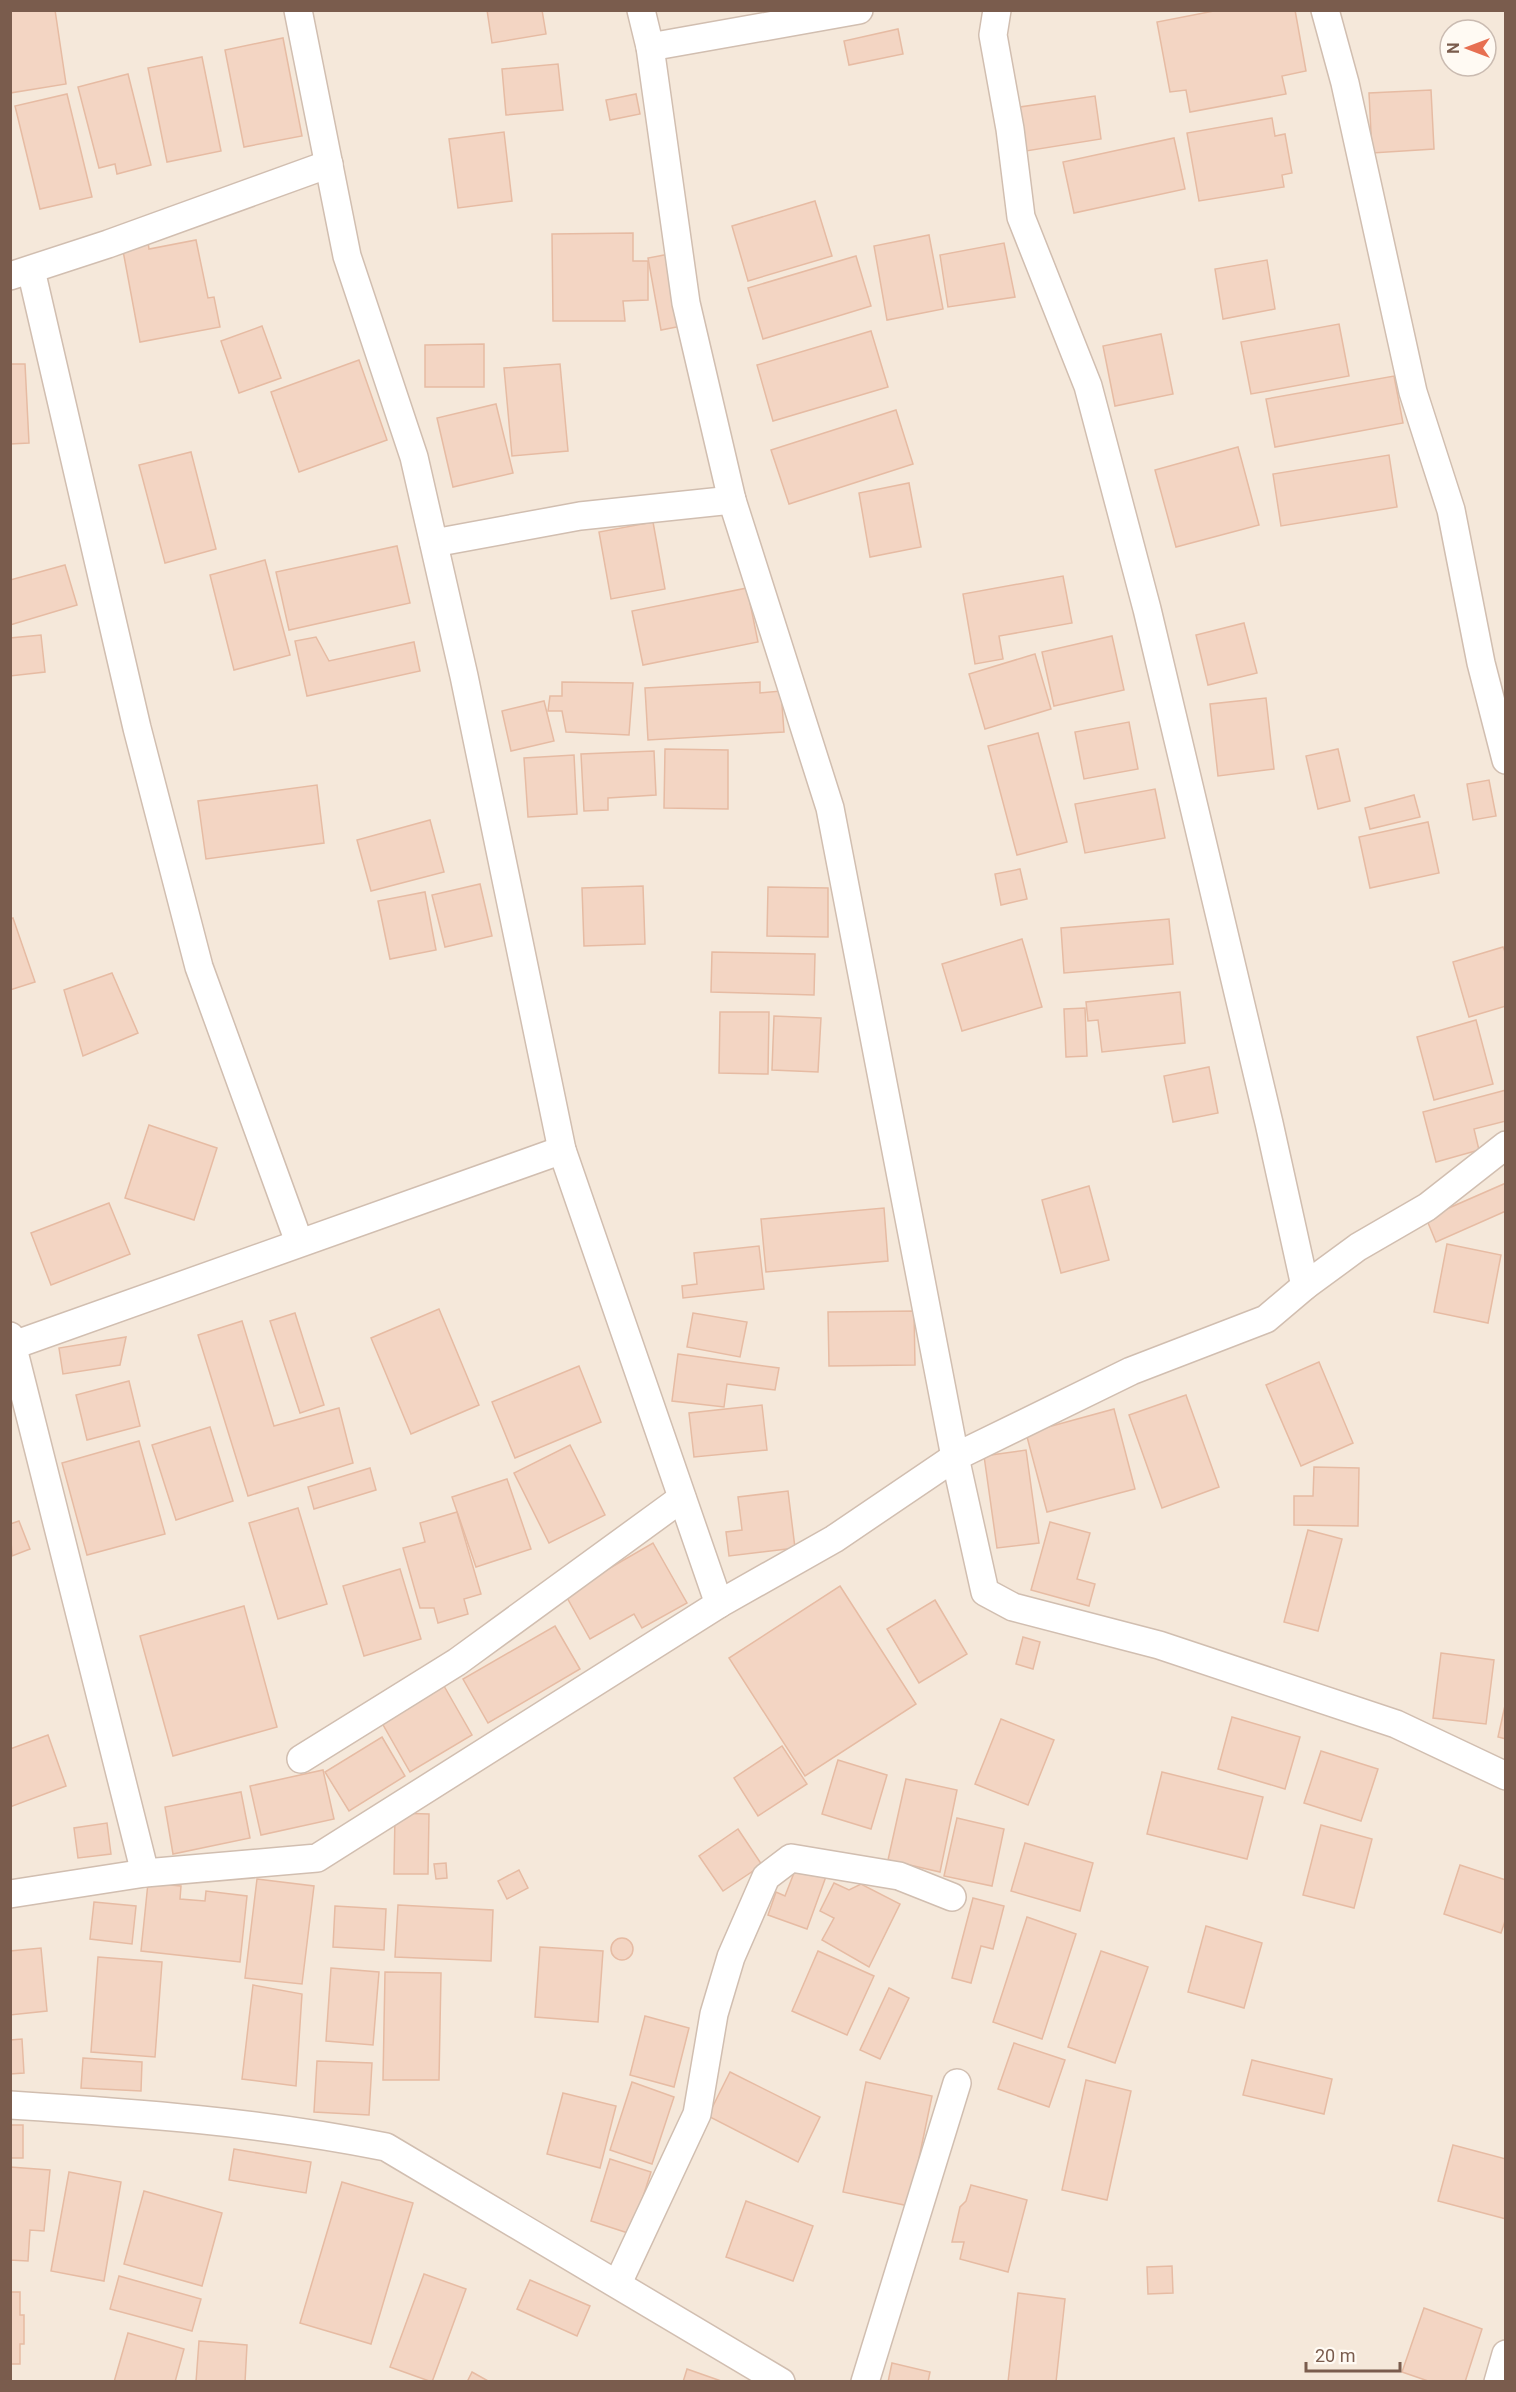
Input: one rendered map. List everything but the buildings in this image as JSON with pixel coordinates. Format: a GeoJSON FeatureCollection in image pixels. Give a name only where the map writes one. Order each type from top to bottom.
{"type":"FeatureCollection","features":[{"type":"Feature","properties":{"kind":"street"},"geometry":{"type":"LineString","coordinates":[[298,10],[347,256],[414,457],[434,543],[464,676],[561,1150],[719,1604]]}},
{"type":"Feature","properties":{"kind":"street"},"geometry":{"type":"LineString","coordinates":[[641,10],[650,47],[686,303],[732,500],[830,808],[955,1457],[985,1592],[1013,1607],[1159,1645],[1396,1724],[1506,1776]]}},
{"type":"Feature","properties":{"kind":"street"},"geometry":{"type":"LineString","coordinates":[[650,47],[859,10]]}},
{"type":"Feature","properties":{"kind":"street"},"geometry":{"type":"LineString","coordinates":[[997,10],[993,35],[1010,129],[1021,218],[1088,386],[1147,609],[1305,1286]]}},
{"type":"Feature","properties":{"kind":"street"},"geometry":{"type":"LineString","coordinates":[[1325,10],[1345,83],[1413,392],[1451,510],[1481,663],[1506,760]]}},
{"type":"Feature","properties":{"kind":"street"},"geometry":{"type":"LineString","coordinates":[[299,1242],[199,967],[21,273],[329,164]]}},
{"type":"Feature","properties":{"kind":"street"},"geometry":{"type":"LineString","coordinates":[[434,543],[580,516],[732,500]]}},
{"type":"Feature","properties":{"kind":"street"},"geometry":{"type":"LineString","coordinates":[[10,1894],[145,1873],[317,1858],[719,1604],[834,1539],[955,1457],[1131,1371],[1266,1319],[1305,1286],[1358,1247],[1427,1207],[1506,1145]]}},
{"type":"Feature","properties":{"kind":"street"},"geometry":{"type":"LineString","coordinates":[[145,1873],[12,1340],[561,1150]]}},
{"type":"Feature","properties":{"kind":"street"},"geometry":{"type":"LineString","coordinates":[[301,1759],[457,1662],[682,1498]]}},
{"type":"Feature","properties":{"kind":"street"},"geometry":{"type":"LineString","coordinates":[[618,2283],[697,2114],[714,2013],[731,1957],[765,1877],[791,1858],[899,1876],[952,1897]]}},
{"type":"Feature","properties":{"kind":"street"},"geometry":{"type":"LineString","coordinates":[[865,2382],[957,2084]]}},
{"type":"Feature","properties":{"kind":"street"},"geometry":{"type":"LineString","coordinates":[[10,2105],[140,2113],[319,2134],[386,2147],[781,2382]]}},
{"type":"Feature","properties":{"kind":"street"},"geometry":{"type":"LineString","coordinates":[[1498,2382],[1506,2354]]}},
{"type":"Feature","properties":{"kind":"shaded area"},"geometry":{"type":"Polygon","coordinates":[[[11,11],[1505,11],[1505,2381],[11,2381],[11,11]]]}}]}
